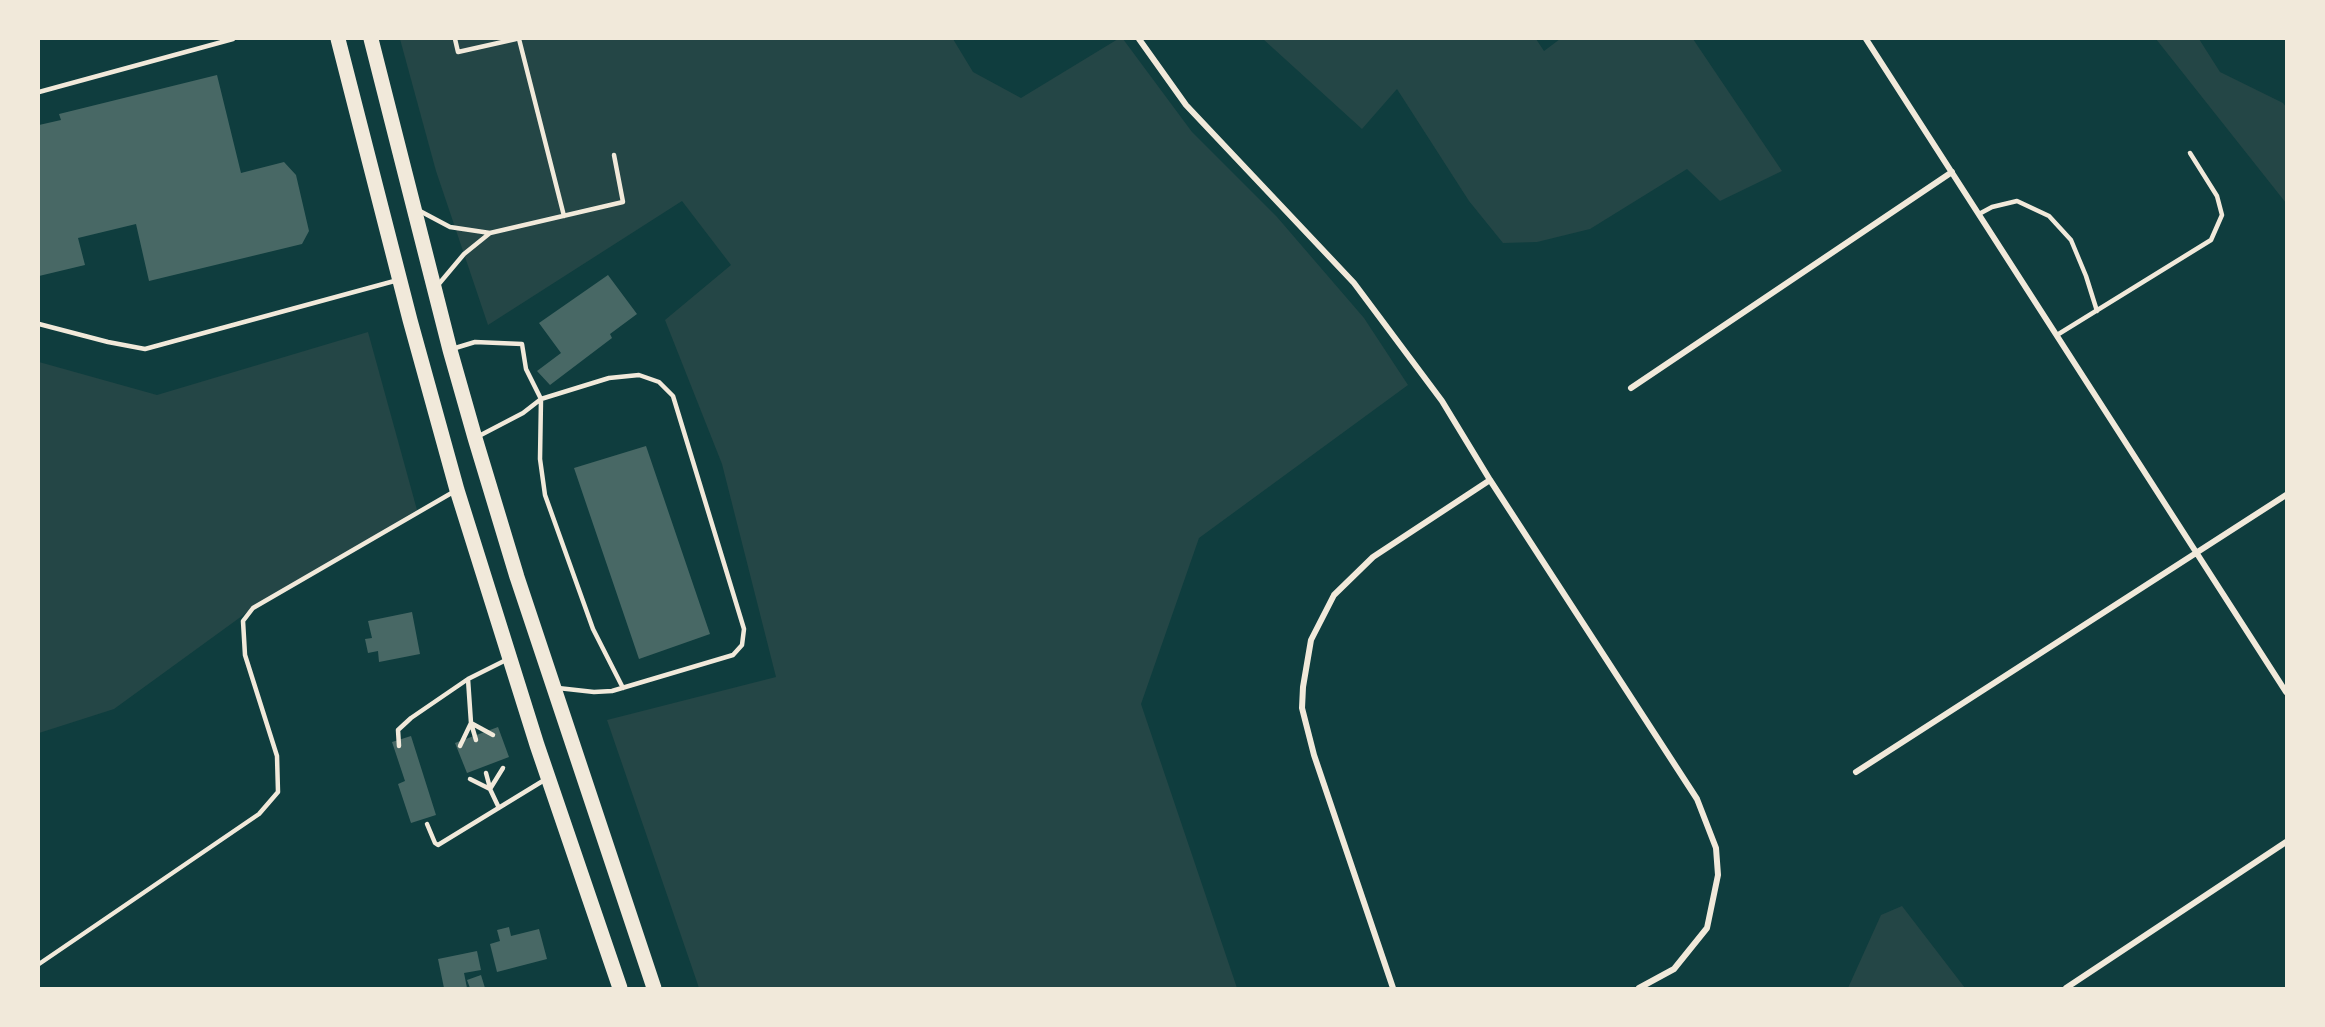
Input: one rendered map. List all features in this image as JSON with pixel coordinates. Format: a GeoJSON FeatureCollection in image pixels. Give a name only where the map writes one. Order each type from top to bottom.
{"type":"FeatureCollection","features":[{"type":"Feature","properties":{"kind":"highway"},"geometry":{"type":"LineString","coordinates":[[338,39],[457,490],[548,778],[620,988]]}},
{"type":"Feature","properties":{"kind":"highway"},"geometry":{"type":"LineString","coordinates":[[371,39],[434,290],[475,438],[518,578],[654,988]]}},
{"type":"Feature","properties":{"kind":"street"},"geometry":{"type":"LineString","coordinates":[[1139,39],[1186,105],[1354,283],[1442,400],[1490,480],[1697,799],[1716,848],[1718,875],[1707,928],[1674,969],[1639,988]]}},
{"type":"Feature","properties":{"kind":"street"},"geometry":{"type":"LineString","coordinates":[[1866,39],[2286,692]]}},
{"type":"Feature","properties":{"kind":"street"},"geometry":{"type":"LineString","coordinates":[[1631,388],[1952,172]]}},
{"type":"Feature","properties":{"kind":"street"},"geometry":{"type":"LineString","coordinates":[[1393,988],[1314,755],[1302,708],[1311,640],[1334,595],[1373,557],[1490,480]]}},
{"type":"Feature","properties":{"kind":"street"},"geometry":{"type":"LineString","coordinates":[[1856,772],[2286,495]]}},
{"type":"Feature","properties":{"kind":"street"},"geometry":{"type":"LineString","coordinates":[[2066,988],[2286,842]]}},
{"type":"Feature","properties":{"kind":"lane"},"geometry":{"type":"LineString","coordinates":[[39,92],[232,39]]}},
{"type":"Feature","properties":{"kind":"lane"},"geometry":{"type":"LineString","coordinates":[[455,39],[458,52],[517,39],[564,216]]}},
{"type":"Feature","properties":{"kind":"lane"},"geometry":{"type":"LineString","coordinates":[[2057,335],[2211,240],[2222,215],[2217,196],[2190,153]]}},
{"type":"Feature","properties":{"kind":"lane"},"geometry":{"type":"LineString","coordinates":[[413,208],[450,227],[490,233],[623,202],[614,155]]}},
{"type":"Feature","properties":{"kind":"lane"},"geometry":{"type":"LineString","coordinates":[[1979,214],[1992,207],[2017,201],[2049,216],[2071,240],[2097,311]]}},
{"type":"Feature","properties":{"kind":"lane"},"geometry":{"type":"LineString","coordinates":[[434,290],[464,254],[490,233]]}},
{"type":"Feature","properties":{"kind":"lane"},"geometry":{"type":"LineString","coordinates":[[39,324],[145,349],[400,279]]}},
{"type":"Feature","properties":{"kind":"lane"},"geometry":{"type":"LineString","coordinates":[[450,350],[475,342],[522,344],[526,369],[541,399],[540,459],[544,495],[592,629],[622,688]]}},
{"type":"Feature","properties":{"kind":"lane"},"geometry":{"type":"LineString","coordinates":[[475,438],[523,413],[541,399],[609,378],[639,375],[659,382],[673,396],[744,629],[742,645],[733,655],[612,691],[594,692],[555,688]]}},
{"type":"Feature","properties":{"kind":"lane"},"geometry":{"type":"LineString","coordinates":[[39,964],[259,814],[278,792],[277,756],[245,656],[243,621],[253,608],[457,490]]}},
{"type":"Feature","properties":{"kind":"lane"},"geometry":{"type":"LineString","coordinates":[[399,746],[398,730],[411,718],[468,679],[511,658]]}},
{"type":"Feature","properties":{"kind":"lane"},"geometry":{"type":"LineString","coordinates":[[468,679],[471,723],[476,740]]}},
{"type":"Feature","properties":{"kind":"lane"},"geometry":{"type":"LineString","coordinates":[[471,723],[493,735]]}},
{"type":"Feature","properties":{"kind":"lane"},"geometry":{"type":"LineString","coordinates":[[459,746],[471,723]]}},
{"type":"Feature","properties":{"kind":"lane"},"geometry":{"type":"LineString","coordinates":[[490,789],[503,768]]}},
{"type":"Feature","properties":{"kind":"lane"},"geometry":{"type":"LineString","coordinates":[[486,773],[490,789],[499,808]]}},
{"type":"Feature","properties":{"kind":"lane"},"geometry":{"type":"LineString","coordinates":[[427,824],[438,845],[548,778]]}},
{"type":"Feature","properties":{"kind":"lane"},"geometry":{"type":"LineString","coordinates":[[470,779],[490,789]]}},
{"type":"Feature","properties":{"kind":"shaded area"},"geometry":{"type":"Polygon","coordinates":[[[400,39],[953,39],[973,72],[1021,98],[1118,39],[1123,39],[1192,132],[1277,217],[1364,318],[1408,385],[1199,538],[1141,704],[1237,988],[699,988],[607,720],[776,677],[722,464],[665,320],[731,265],[682,201],[488,325],[436,171],[400,39]]]}},
{"type":"Feature","properties":{"kind":"shaded area"},"geometry":{"type":"Polygon","coordinates":[[[1263,39],[1536,39],[1544,51],[1560,39],[1693,39],[1782,171],[1720,201],[1687,169],[1590,229],[1537,242],[1503,243],[1469,201],[1397,89],[1362,129],[1263,39]]]}},
{"type":"Feature","properties":{"kind":"shaded area"},"geometry":{"type":"Polygon","coordinates":[[[2156,39],[2199,39],[2220,72],[2283,103],[2286,107],[2286,203],[2156,39]]]}},
{"type":"Feature","properties":{"kind":"shaded area"},"geometry":{"type":"Polygon","coordinates":[[[368,332],[417,510],[253,608],[114,709],[39,733],[39,362],[157,395],[368,332]]]}},
{"type":"Feature","properties":{"kind":"shaded area"},"geometry":{"type":"Polygon","coordinates":[[[1902,906],[1965,988],[1848,988],[1881,915],[1902,906]]]}},
{"type":"Feature","properties":{"kind":"building"},"geometry":{"type":"Polygon","coordinates":[[[217,75],[241,173],[284,162],[296,175],[309,231],[302,244],[149,281],[136,224],[78,238],[85,265],[39,276],[39,125],[61,120],[59,114],[217,75]]]}},
{"type":"Feature","properties":{"kind":"building"},"geometry":{"type":"Polygon","coordinates":[[[608,275],[637,314],[610,334],[612,338],[550,385],[537,371],[561,353],[539,323],[608,275]]]}},
{"type":"Feature","properties":{"kind":"building"},"geometry":{"type":"Polygon","coordinates":[[[646,446],[710,634],[639,659],[574,468],[646,446]]]}},
{"type":"Feature","properties":{"kind":"building"},"geometry":{"type":"Polygon","coordinates":[[[412,612],[420,654],[379,662],[378,651],[368,653],[365,639],[372,638],[368,621],[412,612]]]}},
{"type":"Feature","properties":{"kind":"building"},"geometry":{"type":"Polygon","coordinates":[[[498,727],[509,757],[467,773],[455,743],[498,727]]]}},
{"type":"Feature","properties":{"kind":"building"},"geometry":{"type":"Polygon","coordinates":[[[411,736],[436,815],[411,823],[398,784],[405,781],[392,742],[411,736]]]}},
{"type":"Feature","properties":{"kind":"building"},"geometry":{"type":"Polygon","coordinates":[[[509,927],[511,936],[539,929],[547,959],[497,972],[490,944],[500,941],[497,930],[509,927]]]}},
{"type":"Feature","properties":{"kind":"building"},"geometry":{"type":"Polygon","coordinates":[[[477,951],[481,970],[464,973],[467,988],[444,988],[438,959],[477,951]]]}},
{"type":"Feature","properties":{"kind":"building"},"geometry":{"type":"Polygon","coordinates":[[[481,975],[485,988],[470,988],[467,980],[481,975]]]}}]}
